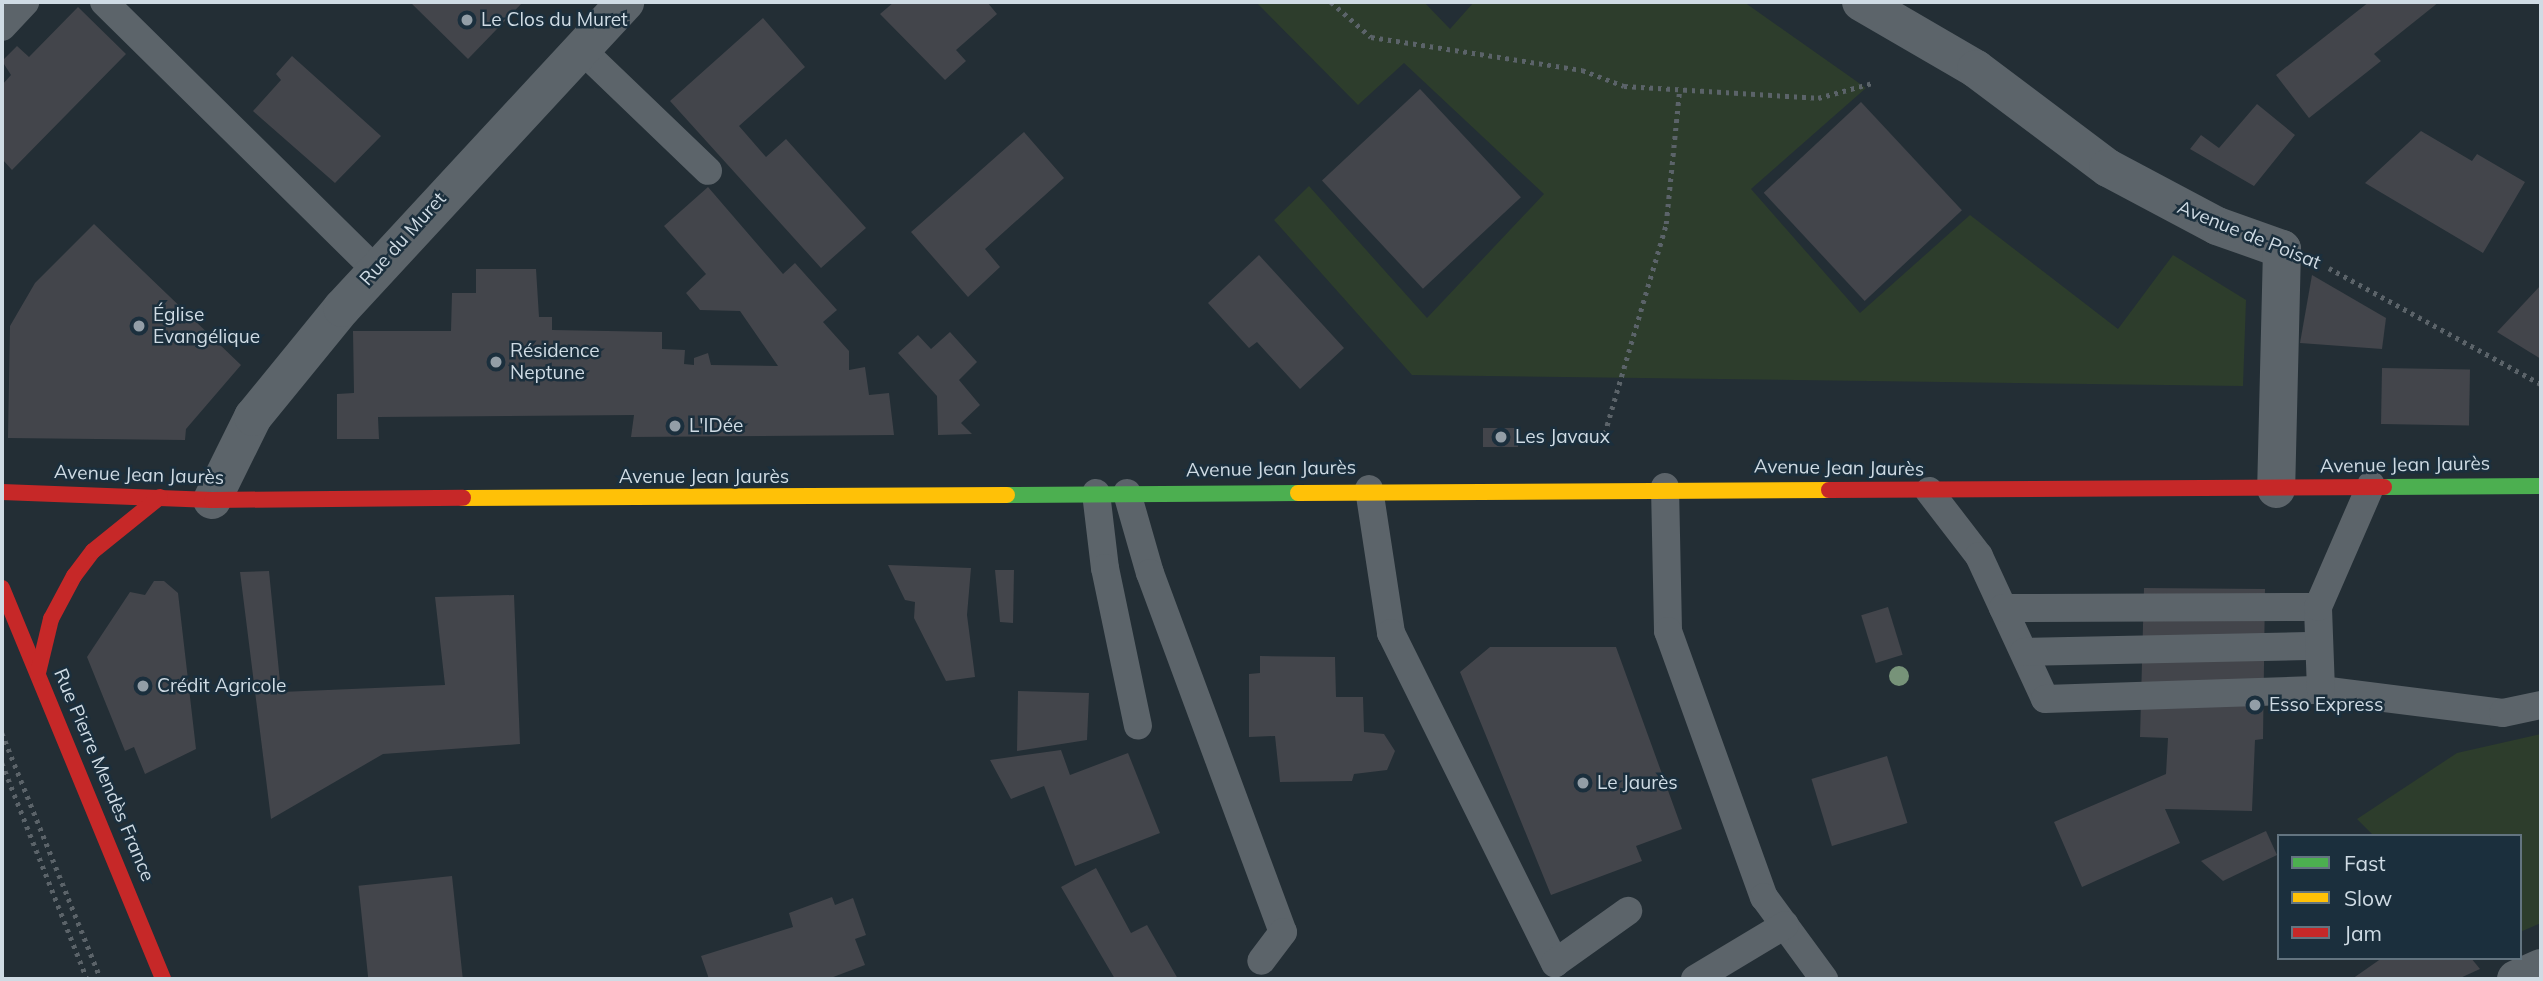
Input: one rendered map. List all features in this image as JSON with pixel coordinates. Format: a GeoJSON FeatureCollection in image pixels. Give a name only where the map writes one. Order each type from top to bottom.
{"type":"FeatureCollection","features":[{"type":"Feature","properties":{"kind":"main road","name":"Avenue Jean Jaurès"},"geometry":{"type":"LineString","coordinates":[[2,492],[212,500],[1665,487],[1928,491],[2276,489],[2371,485],[2541,486]]}},
{"type":"Feature","properties":{"kind":"main road"},"geometry":{"type":"LineString","coordinates":[[38,673],[51,619],[74,576],[93,551],[160,497]]}},
{"type":"Feature","properties":{"kind":"main road","name":"Rue Pierre Mendès France"},"geometry":{"type":"LineString","coordinates":[[2,588],[163,979]]}},
{"type":"Feature","properties":{"kind":"street","name":"Rue du Muret"},"geometry":{"type":"LineString","coordinates":[[212,500],[253,417],[374,270],[625,2]]}},
{"type":"Feature","properties":{"kind":"street","name":"Avenue de Poisat"},"geometry":{"type":"LineString","coordinates":[[1861,2],[1976,69],[2108,168],[2217,226],[2283,249]]}},
{"type":"Feature","properties":{"kind":"street"},"geometry":{"type":"LineString","coordinates":[[2276,489],[2283,249]]}},
{"type":"Feature","properties":{"kind":"street"},"geometry":{"type":"LineString","coordinates":[[2516,979],[2541,968]]}},
{"type":"Feature","properties":{"kind":"lane"},"geometry":{"type":"LineString","coordinates":[[2,27],[25,2]]}},
{"type":"Feature","properties":{"kind":"lane"},"geometry":{"type":"LineString","coordinates":[[104,2],[374,270]]}},
{"type":"Feature","properties":{"kind":"lane"},"geometry":{"type":"LineString","coordinates":[[581,49],[708,171]]}},
{"type":"Feature","properties":{"kind":"lane"},"geometry":{"type":"LineString","coordinates":[[2321,690],[2318,607],[2371,485]]}},
{"type":"Feature","properties":{"kind":"lane"},"geometry":{"type":"LineString","coordinates":[[1665,487],[1668,631],[1764,897],[1824,979]]}},
{"type":"Feature","properties":{"kind":"lane"},"geometry":{"type":"LineString","coordinates":[[1369,489],[1391,633],[1555,963],[1628,911]]}},
{"type":"Feature","properties":{"kind":"lane"},"geometry":{"type":"LineString","coordinates":[[1928,491],[1979,556],[2045,699],[2321,690],[2503,713],[2541,705]]}},
{"type":"Feature","properties":{"kind":"lane"},"geometry":{"type":"LineString","coordinates":[[1096,493],[1138,726]]}},
{"type":"Feature","properties":{"kind":"lane"},"geometry":{"type":"LineString","coordinates":[[1127,493],[1150,573],[1283,932],[1261,961]]}},
{"type":"Feature","properties":{"kind":"lane"},"geometry":{"type":"LineString","coordinates":[[2003,608],[2318,607]]}},
{"type":"Feature","properties":{"kind":"lane"},"geometry":{"type":"LineString","coordinates":[[2024,652],[2319,646]]}},
{"type":"Feature","properties":{"kind":"lane"},"geometry":{"type":"LineString","coordinates":[[1695,979],[1785,925]]}},
{"type":"Feature","properties":{"kind":"path"},"geometry":{"type":"LineString","coordinates":[[1331,2],[1371,37],[1501,55],[1582,70],[1624,86],[1679,93],[1818,98],[1873,83]]}},
{"type":"Feature","properties":{"kind":"path"},"geometry":{"type":"LineString","coordinates":[[1596,454],[1666,224],[1679,93]]}},
{"type":"Feature","properties":{"kind":"path","name":"Avenue de Poisat"},"geometry":{"type":"LineString","coordinates":[[2283,249],[2354,278],[2541,384]]}},
{"type":"Feature","properties":{"kind":"path"},"geometry":{"type":"LineString","coordinates":[[2,733],[101,979]]}},
{"type":"Feature","properties":{"kind":"path"},"geometry":{"type":"LineString","coordinates":[[2,763],[87,979]]}},
{"type":"Feature","properties":{"kind":"green space"},"geometry":{"type":"Polygon","coordinates":[[[1256,2],[1424,2],[1450,29],[1474,2],[1744,2],[1866,88],[1751,189],[1860,313],[1970,215],[2118,329],[2173,255],[2246,300],[2243,386],[1412,375],[1274,220],[1309,186],[1427,318],[1544,194],[1404,63],[1358,105],[1256,2]]]}},
{"type":"Feature","properties":{"kind":"green space"},"geometry":{"type":"Polygon","coordinates":[[[2541,734],[2541,923],[2522,931],[2522,834],[2372,834],[2357,819],[2457,753],[2541,734]]]}},
{"type":"Feature","properties":{"kind":"building","name":"Le Clos du Muret"},"geometry":{"type":"Polygon","coordinates":[[[410,2],[523,2],[468,59],[410,2]]]}},
{"type":"Feature","properties":{"kind":"building"},"geometry":{"type":"Polygon","coordinates":[[[894,2],[987,2],[997,14],[956,50],[966,61],[945,80],[880,14],[894,2]]]}},
{"type":"Feature","properties":{"kind":"building"},"geometry":{"type":"Polygon","coordinates":[[[2369,2],[2439,2],[2374,54],[2381,61],[2309,118],[2276,75],[2369,2]]]}},
{"type":"Feature","properties":{"kind":"building"},"geometry":{"type":"Polygon","coordinates":[[[78,7],[126,54],[12,170],[2,159],[2,85],[11,75],[2,61],[17,46],[29,57],[78,7]]]}},
{"type":"Feature","properties":{"kind":"building"},"geometry":{"type":"Polygon","coordinates":[[[763,18],[805,67],[739,126],[766,157],[786,139],[866,228],[821,268],[670,101],[763,18]]]}},
{"type":"Feature","properties":{"kind":"building"},"geometry":{"type":"Polygon","coordinates":[[[292,56],[381,136],[335,183],[253,111],[281,80],[276,74],[292,56]]]}},
{"type":"Feature","properties":{"kind":"building"},"geometry":{"type":"Polygon","coordinates":[[[1420,89],[1521,197],[1423,289],[1322,180],[1420,89]]]}},
{"type":"Feature","properties":{"kind":"building"},"geometry":{"type":"Polygon","coordinates":[[[1861,102],[1962,210],[1865,301],[1764,193],[1861,102]]]}},
{"type":"Feature","properties":{"kind":"building"},"geometry":{"type":"Polygon","coordinates":[[[2257,104],[2295,135],[2254,186],[2190,149],[2201,135],[2219,148],[2257,104]]]}},
{"type":"Feature","properties":{"kind":"building"},"geometry":{"type":"Polygon","coordinates":[[[2421,131],[2472,161],[2477,154],[2525,182],[2483,253],[2365,183],[2421,131]]]}},
{"type":"Feature","properties":{"kind":"building"},"geometry":{"type":"Polygon","coordinates":[[[1024,132],[1064,178],[985,249],[1000,267],[968,297],[911,232],[1024,132]]]}},
{"type":"Feature","properties":{"kind":"building"},"geometry":{"type":"Polygon","coordinates":[[[708,187],[783,274],[795,263],[837,310],[823,322],[849,351],[849,370],[865,367],[869,395],[889,393],[894,435],[631,437],[634,415],[378,417],[379,439],[337,439],[337,394],[354,393],[353,331],[451,331],[452,293],[476,293],[476,269],[536,269],[539,317],[552,317],[552,330],[662,332],[662,349],[685,350],[684,364],[694,365],[694,358],[708,353],[711,365],[778,366],[740,311],[700,310],[686,293],[706,274],[664,226],[708,187]]]}},
{"type":"Feature","properties":{"kind":"building"},"geometry":{"type":"Polygon","coordinates":[[[94,224],[241,365],[186,429],[185,440],[8,438],[10,326],[35,283],[94,224]]]}},
{"type":"Feature","properties":{"kind":"building"},"geometry":{"type":"Polygon","coordinates":[[[1259,255],[1344,348],[1300,389],[1257,342],[1249,348],[1208,303],[1259,255]]]}},
{"type":"Feature","properties":{"kind":"building"},"geometry":{"type":"Polygon","coordinates":[[[2312,275],[2386,318],[2382,349],[2300,343],[2312,275]]]}},
{"type":"Feature","properties":{"kind":"building"},"geometry":{"type":"Polygon","coordinates":[[[2541,285],[2541,359],[2497,332],[2541,285]]]}},
{"type":"Feature","properties":{"kind":"building"},"geometry":{"type":"Polygon","coordinates":[[[950,332],[977,362],[959,380],[980,405],[961,423],[972,434],[938,435],[937,396],[898,353],[918,335],[931,349],[950,332]]]}},
{"type":"Feature","properties":{"kind":"building"},"geometry":{"type":"Polygon","coordinates":[[[2382,368],[2470,370],[2469,426],[2381,424],[2382,368]]]}},
{"type":"Feature","properties":{"kind":"building","name":"Les Javaux"},"geometry":{"type":"Polygon","coordinates":[[[1483,428],[1518,428],[1518,447],[1483,447],[1483,428]]]}},
{"type":"Feature","properties":{"kind":"building"},"geometry":{"type":"Polygon","coordinates":[[[888,565],[971,568],[967,615],[975,677],[946,681],[914,618],[915,602],[905,600],[888,565]]]}},
{"type":"Feature","properties":{"kind":"building"},"geometry":{"type":"Polygon","coordinates":[[[995,570],[1014,570],[1013,623],[1000,622],[995,570]]]}},
{"type":"Feature","properties":{"kind":"building"},"geometry":{"type":"Polygon","coordinates":[[[269,571],[281,692],[445,685],[435,597],[514,595],[520,744],[383,754],[271,819],[240,572],[269,571]]]}},
{"type":"Feature","properties":{"kind":"building","name":"Crédit Agricole"},"geometry":{"type":"Polygon","coordinates":[[[154,581],[164,581],[178,593],[196,749],[145,774],[134,747],[125,751],[87,657],[130,592],[145,595],[154,581]]]}},
{"type":"Feature","properties":{"kind":"building"},"geometry":{"type":"Polygon","coordinates":[[[2144,588],[2265,589],[2263,739],[2255,740],[2252,811],[2165,809],[2180,843],[2082,887],[2054,822],[2166,774],[2168,738],[2140,737],[2144,588]]]}},
{"type":"Feature","properties":{"kind":"building"},"geometry":{"type":"Polygon","coordinates":[[[1888,607],[1903,655],[1876,663],[1861,615],[1888,607]]]}},
{"type":"Feature","properties":{"kind":"building","name":"Le Jaurès"},"geometry":{"type":"Polygon","coordinates":[[[1490,647],[1616,647],[1682,829],[1636,846],[1642,861],[1551,895],[1460,672],[1490,647]]]}},
{"type":"Feature","properties":{"kind":"building"},"geometry":{"type":"Polygon","coordinates":[[[1260,656],[1335,657],[1336,697],[1363,697],[1364,732],[1384,734],[1395,751],[1387,770],[1354,774],[1352,781],[1280,782],[1275,736],[1249,737],[1249,674],[1260,673],[1260,656]]]}},
{"type":"Feature","properties":{"kind":"building"},"geometry":{"type":"Polygon","coordinates":[[[1018,691],[1089,693],[1087,740],[1017,751],[1018,691]]]}},
{"type":"Feature","properties":{"kind":"building"},"geometry":{"type":"Polygon","coordinates":[[[1061,750],[1070,775],[1128,753],[1160,833],[1075,866],[1044,786],[1011,799],[990,760],[1061,750]]]}},
{"type":"Feature","properties":{"kind":"building"},"geometry":{"type":"Polygon","coordinates":[[[1887,756],[1907,823],[1832,846],[1811,779],[1887,756]]]}},
{"type":"Feature","properties":{"kind":"building"},"geometry":{"type":"Polygon","coordinates":[[[2266,831],[2277,855],[2223,881],[2201,861],[2266,831]]]}},
{"type":"Feature","properties":{"kind":"building"},"geometry":{"type":"Polygon","coordinates":[[[1096,868],[1131,933],[1147,925],[1178,979],[1115,979],[1061,887],[1096,868]]]}},
{"type":"Feature","properties":{"kind":"building"},"geometry":{"type":"Polygon","coordinates":[[[452,876],[463,979],[368,979],[359,886],[452,876]]]}},
{"type":"Feature","properties":{"kind":"building"},"geometry":{"type":"Polygon","coordinates":[[[832,897],[835,905],[853,898],[866,935],[855,939],[865,965],[828,979],[709,979],[701,956],[793,927],[789,913],[832,897]]]}},
{"type":"Feature","properties":{"kind":"building"},"geometry":{"type":"Polygon","coordinates":[[[2379,960],[2473,960],[2480,969],[2458,979],[2352,979],[2379,960]]]}},
{"type":"Feature","properties":{"kind":"traffic: fast"},"geometry":{"type":"LineString","coordinates":[[2384,487],[2541,486]]}},
{"type":"Feature","properties":{"kind":"traffic: fast"},"geometry":{"type":"LineString","coordinates":[[1007,495],[1298,493]]}},
{"type":"Feature","properties":{"kind":"traffic: slow"},"geometry":{"type":"LineString","coordinates":[[1298,493],[1829,490]]}},
{"type":"Feature","properties":{"kind":"traffic: slow"},"geometry":{"type":"LineString","coordinates":[[463,498],[1007,495]]}},
{"type":"Feature","properties":{"kind":"traffic: jam"},"geometry":{"type":"LineString","coordinates":[[1829,490],[2384,487]]}},
{"type":"Feature","properties":{"kind":"traffic: jam"},"geometry":{"type":"LineString","coordinates":[[2,492],[212,500],[463,498]]}},
{"type":"Feature","properties":{"kind":"traffic: jam"},"geometry":{"type":"LineString","coordinates":[[38,673],[51,619],[74,576],[93,551],[160,497]]}},
{"type":"Feature","properties":{"kind":"traffic: jam"},"geometry":{"type":"LineString","coordinates":[[2,588],[163,979]]}},
{"type":"Feature","properties":{"kind":"place","name":"Le Clos du Muret"},"geometry":{"type":"Point","coordinates":[467,20]}},
{"type":"Feature","properties":{"kind":"place","name":"Église Evangélique"},"geometry":{"type":"Point","coordinates":[139,326]}},
{"type":"Feature","properties":{"kind":"place","name":"Résidence Neptune"},"geometry":{"type":"Point","coordinates":[496,362]}},
{"type":"Feature","properties":{"kind":"place","name":"L'IDée"},"geometry":{"type":"Point","coordinates":[675,426]}},
{"type":"Feature","properties":{"kind":"place","name":"Les Javaux"},"geometry":{"type":"Point","coordinates":[1501,437]}},
{"type":"Feature","properties":{"kind":"place","name":"Crédit Agricole"},"geometry":{"type":"Point","coordinates":[143,686]}},
{"type":"Feature","properties":{"kind":"place","name":"Esso Express"},"geometry":{"type":"Point","coordinates":[2255,705]}},
{"type":"Feature","properties":{"kind":"place","name":"Le Jaurès"},"geometry":{"type":"Point","coordinates":[1583,783]}}]}
